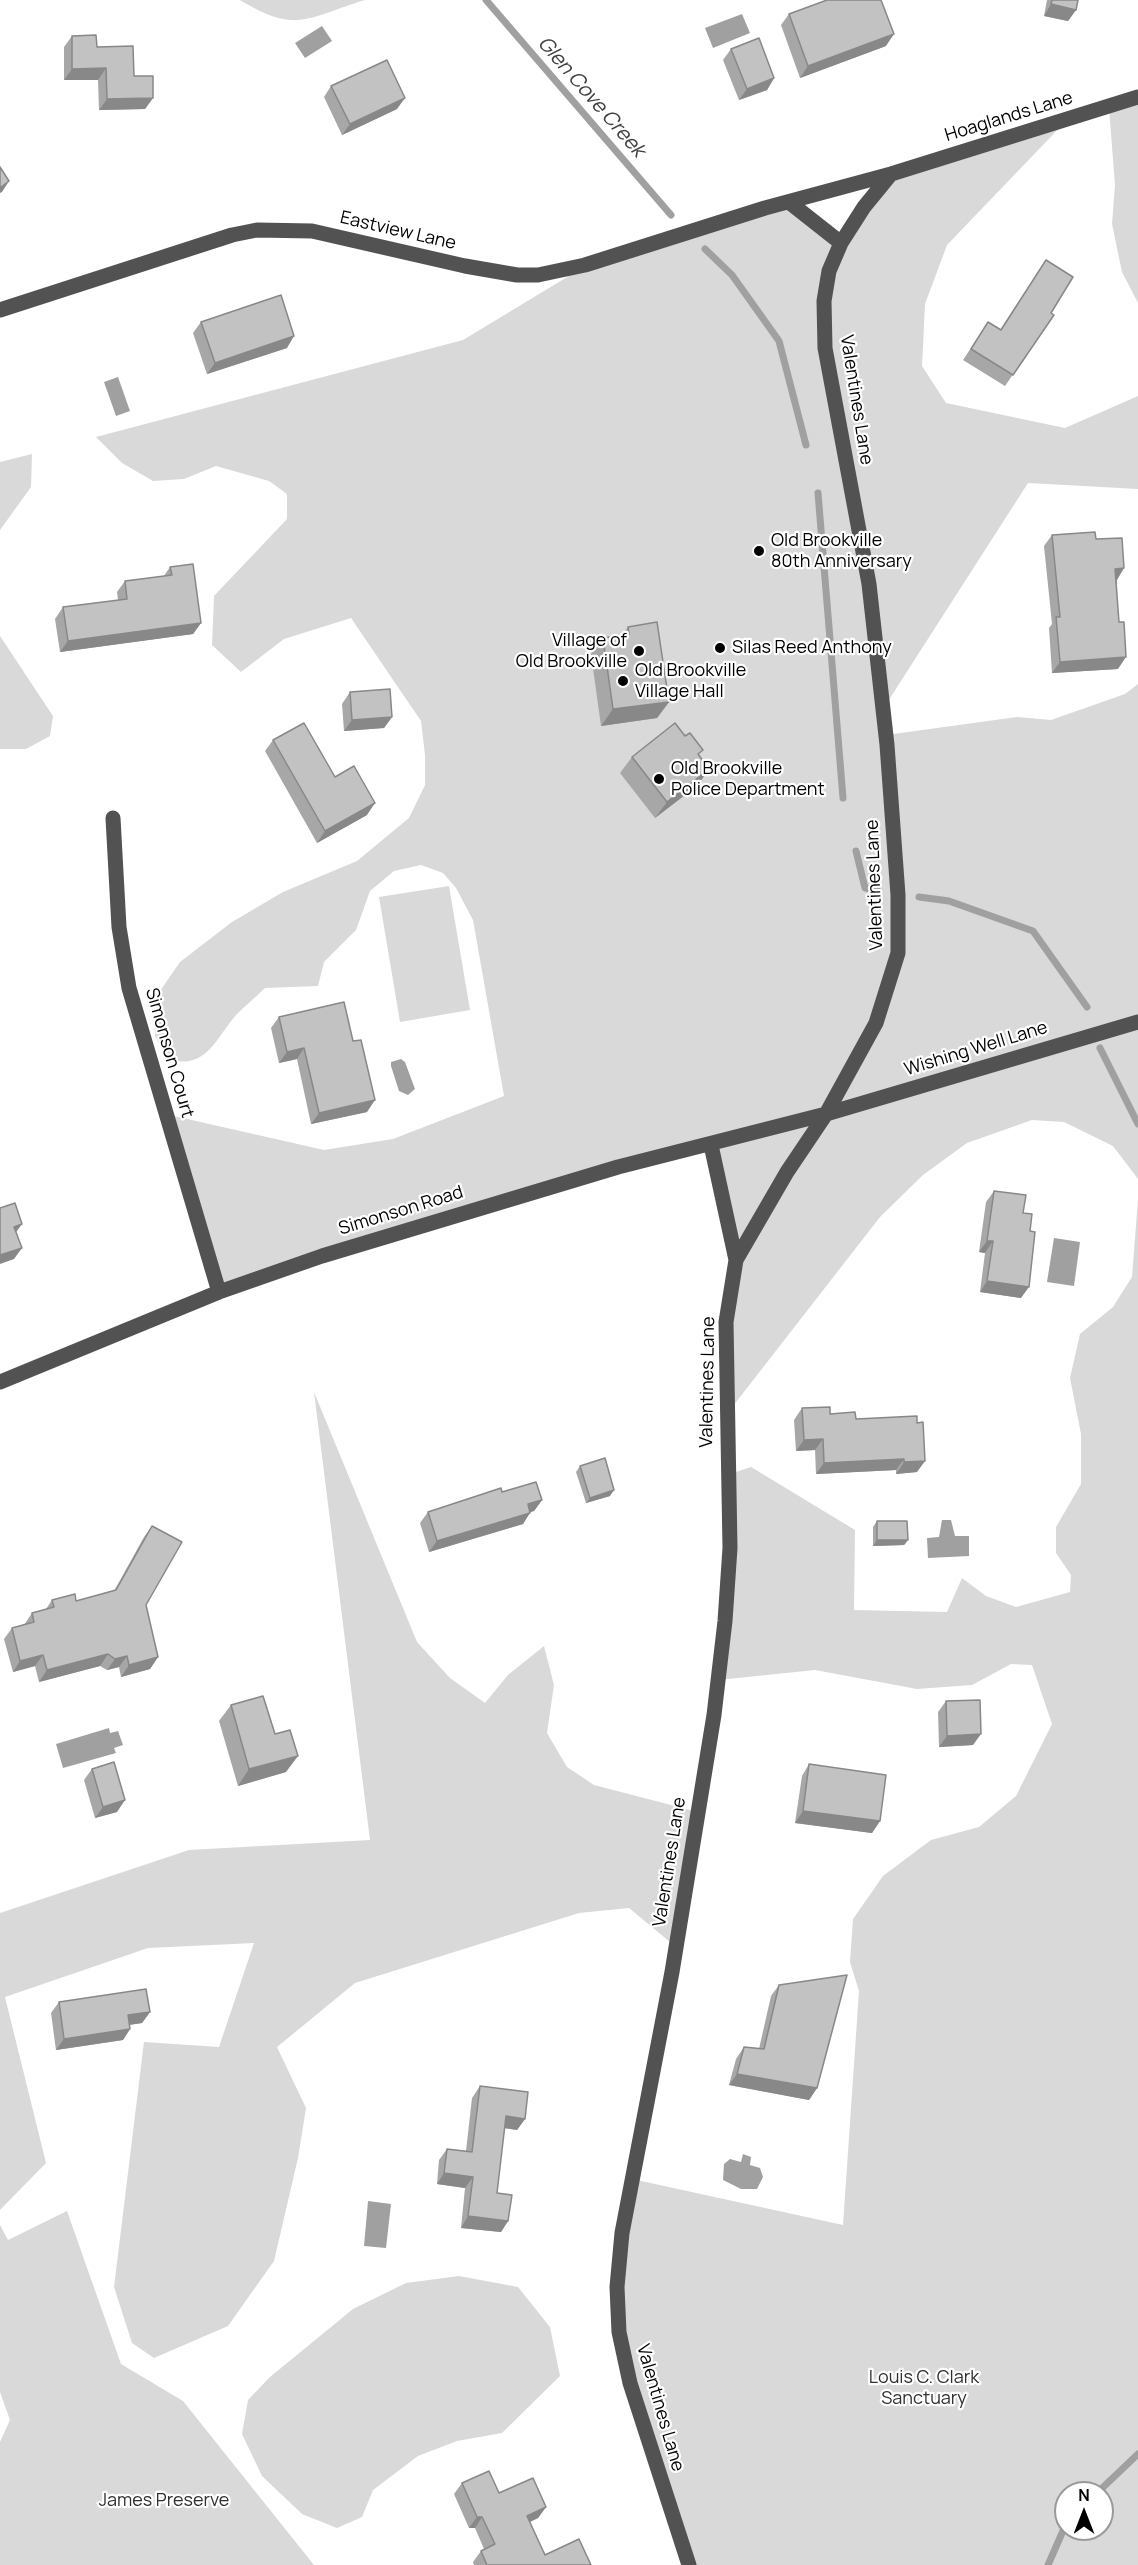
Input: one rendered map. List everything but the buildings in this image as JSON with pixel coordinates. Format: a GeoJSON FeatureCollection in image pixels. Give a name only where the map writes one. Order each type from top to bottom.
{"type":"FeatureCollection","features":[{"type":"Feature","properties":{"kind":"street","name":"Hoaglands Lane"},"geometry":{"type":"LineString","coordinates":[[891,174],[1138,97]]}},
{"type":"Feature","properties":{"kind":"street","name":"Eastview Lane"},"geometry":{"type":"LineString","coordinates":[[0,310],[232,235],[257,230],[312,231],[465,266],[517,275],[538,275],[585,265],[789,202],[891,174]]}},
{"type":"Feature","properties":{"kind":"street","name":"Valentines Lane"},"geometry":{"type":"LineString","coordinates":[[689,2565],[630,2383],[619,2332],[617,2288],[622,2233],[672,1972],[714,1715],[725,1621],[730,1548],[726,1322],[736,1260],[787,1172],[826,1114],[876,1023],[898,953],[898,895],[887,745],[869,584],[825,348],[824,301],[830,271],[841,243],[864,207],[891,174]]}},
{"type":"Feature","properties":{"kind":"street"},"geometry":{"type":"LineString","coordinates":[[789,202],[841,243]]}},
{"type":"Feature","properties":{"kind":"street","name":"Simonson Court"},"geometry":{"type":"LineString","coordinates":[[113,819],[119,927],[129,988],[219,1292]]}},
{"type":"Feature","properties":{"kind":"street","name":"Wishing Well Lane"},"geometry":{"type":"LineString","coordinates":[[826,1114],[1138,1022]]}},
{"type":"Feature","properties":{"kind":"street","name":"Simonson Road"},"geometry":{"type":"LineString","coordinates":[[0,1382],[219,1292],[321,1256],[618,1167],[826,1114]]}},
{"type":"Feature","properties":{"kind":"street"},"geometry":{"type":"LineString","coordinates":[[711,1145],[736,1260]]}},
{"type":"Feature","properties":{"kind":"green space"},"geometry":{"type":"Polygon","coordinates":[[[240,0],[365,0],[315,17],[290,20],[259,11],[240,0]]]}},
{"type":"Feature","properties":{"kind":"green space"},"geometry":{"type":"Polygon","coordinates":[[[1138,99],[1138,303],[1122,272],[1112,224],[1115,185],[1109,108],[1138,99]]]}},
{"type":"Feature","properties":{"kind":"green space"},"geometry":{"type":"Polygon","coordinates":[[[1066,121],[947,245],[925,304],[922,366],[946,403],[1065,428],[1138,396],[1138,489],[1028,483],[883,709],[886,735],[1017,717],[1051,720],[1125,694],[1138,684],[1138,1179],[1113,1146],[1064,1122],[1032,1120],[967,1143],[923,1175],[880,1217],[726,1415],[736,1260],[711,1145],[219,1292],[174,1116],[324,1150],[393,1139],[504,1096],[473,920],[456,888],[443,873],[421,865],[394,871],[370,891],[356,930],[324,962],[318,986],[265,988],[237,1014],[216,1042],[201,1056],[181,1061],[168,1059],[155,1036],[154,1011],[160,991],[180,962],[232,922],[283,892],[357,861],[409,818],[425,785],[425,755],[421,721],[351,618],[284,639],[241,672],[212,645],[214,596],[287,519],[287,494],[269,481],[216,466],[184,479],[153,481],[122,463],[96,437],[463,340],[592,262],[789,202],[834,241],[894,176],[1066,121]]]}},
{"type":"Feature","properties":{"kind":"green space"},"geometry":{"type":"Polygon","coordinates":[[[32,454],[31,487],[0,530],[0,462],[32,454]]]}},
{"type":"Feature","properties":{"kind":"green space"},"geometry":{"type":"Polygon","coordinates":[[[0,636],[53,716],[50,736],[26,749],[0,749],[0,636]]]}},
{"type":"Feature","properties":{"kind":"green space"},"geometry":{"type":"Polygon","coordinates":[[[449,886],[470,1010],[400,1022],[379,897],[449,886]]]}},
{"type":"Feature","properties":{"kind":"green space","name":"Louis C. Clark Sanctuary"},"geometry":{"type":"Polygon","coordinates":[[[1138,1199],[1138,2565],[689,2565],[619,2332],[632,2179],[843,2225],[859,1991],[850,1962],[853,1919],[883,1876],[931,1840],[979,1827],[1016,1796],[1052,1724],[1032,1665],[1011,1664],[972,1685],[917,1689],[815,1670],[718,1680],[727,1475],[751,1467],[855,1530],[854,1610],[947,1612],[962,1578],[986,1596],[1016,1607],[1070,1592],[1071,1575],[1056,1553],[1056,1527],[1081,1484],[1081,1434],[1070,1378],[1080,1334],[1113,1307],[1132,1277],[1138,1199]]]}},
{"type":"Feature","properties":{"kind":"green space"},"geometry":{"type":"Polygon","coordinates":[[[314,1392],[417,1642],[450,1678],[485,1703],[508,1675],[544,1646],[554,1685],[547,1733],[567,1767],[594,1785],[698,1812],[676,1947],[629,1908],[579,1913],[355,1983],[277,2047],[306,2108],[298,2158],[274,2261],[228,2326],[154,2358],[132,2343],[114,2287],[144,2042],[219,2047],[254,1943],[148,1948],[5,1997],[46,2163],[0,2210],[0,1913],[189,1850],[370,1840],[314,1392]]]}},
{"type":"Feature","properties":{"kind":"green space","name":"James Preserve"},"geometry":{"type":"Polygon","coordinates":[[[67,2211],[121,2364],[183,2401],[314,2565],[0,2565],[0,2442],[10,2420],[0,2392],[0,2225],[8,2240],[67,2211]]]}},
{"type":"Feature","properties":{"kind":"green space"},"geometry":{"type":"Polygon","coordinates":[[[459,2276],[518,2287],[550,2327],[560,2376],[502,2433],[457,2441],[418,2456],[373,2490],[362,2517],[337,2528],[302,2514],[262,2476],[242,2434],[248,2400],[270,2377],[353,2309],[406,2283],[459,2276]]]}},
{"type":"Feature","properties":{"kind":"shaded area"},"geometry":{"type":"Polygon","coordinates":[[[742,14],[750,33],[713,48],[705,28],[742,14]]]}},
{"type":"Feature","properties":{"kind":"shaded area"},"geometry":{"type":"Polygon","coordinates":[[[322,26],[332,41],[305,58],[295,43],[322,26]]]}},
{"type":"Feature","properties":{"kind":"shaded area"},"geometry":{"type":"Polygon","coordinates":[[[118,377],[130,411],[116,416],[104,382],[118,377]]]}},
{"type":"Feature","properties":{"kind":"shaded area"},"geometry":{"type":"Polygon","coordinates":[[[401,1059],[405,1062],[415,1089],[408,1095],[399,1091],[391,1066],[391,1062],[401,1059]]]}},
{"type":"Feature","properties":{"kind":"shaded area"},"geometry":{"type":"Polygon","coordinates":[[[1054,1238],[1080,1242],[1074,1286],[1047,1282],[1054,1238]]]}},
{"type":"Feature","properties":{"kind":"shaded area"},"geometry":{"type":"Polygon","coordinates":[[[942,1520],[951,1520],[955,1536],[969,1536],[969,1556],[928,1558],[927,1538],[939,1537],[942,1520]]]}},
{"type":"Feature","properties":{"kind":"shaded area"},"geometry":{"type":"Polygon","coordinates":[[[109,1728],[110,1733],[118,1731],[123,1745],[114,1748],[116,1753],[63,1768],[56,1744],[109,1728]]]}},
{"type":"Feature","properties":{"kind":"shaded area"},"geometry":{"type":"Polygon","coordinates":[[[743,2154],[751,2157],[750,2165],[760,2168],[763,2177],[757,2189],[741,2189],[723,2180],[724,2164],[730,2159],[741,2162],[743,2154]]]}},
{"type":"Feature","properties":{"kind":"shaded area"},"geometry":{"type":"Polygon","coordinates":[[[368,2201],[391,2204],[386,2248],[364,2246],[368,2201]]]}},
{"type":"Feature","properties":{"kind":"waterway","name":"Glen Cove Creek"},"geometry":{"type":"LineString","coordinates":[[486,0],[671,215]]}},
{"type":"Feature","properties":{"kind":"waterway","name":"Glen Cove Creek"},"geometry":{"type":"LineString","coordinates":[[705,249],[732,275],[779,341],[806,445]]}},
{"type":"Feature","properties":{"kind":"waterway","name":"Glen Cove Creek"},"geometry":{"type":"LineString","coordinates":[[818,493],[843,798]]}},
{"type":"Feature","properties":{"kind":"waterway","name":"Glen Cove Creek"},"geometry":{"type":"LineString","coordinates":[[856,851],[865,888],[877,890]]}},
{"type":"Feature","properties":{"kind":"waterway","name":"Glen Cove Creek"},"geometry":{"type":"LineString","coordinates":[[919,897],[949,901],[1033,931],[1087,1007]]}},
{"type":"Feature","properties":{"kind":"waterway","name":"Glen Cove Creek"},"geometry":{"type":"LineString","coordinates":[[1100,1048],[1138,1124]]}},
{"type":"Feature","properties":{"kind":"waterway","name":"Glen Cove Creek"},"geometry":{"type":"LineString","coordinates":[[1110,2481],[1138,2454]]}},
{"type":"Feature","properties":{"kind":"waterway","name":"Glen Cove Creek"},"geometry":{"type":"LineString","coordinates":[[1048,2565],[1059,2541]]}},
{"type":"Feature","properties":{"kind":"place","name":"Old Brookville 80th Anniversary"},"geometry":{"type":"Point","coordinates":[759,551]}},
{"type":"Feature","properties":{"kind":"place","name":"Silas Reed Anthony"},"geometry":{"type":"Point","coordinates":[720,648]}},
{"type":"Feature","properties":{"kind":"place","name":"Village of Old Brookville"},"geometry":{"type":"Point","coordinates":[639,651]}},
{"type":"Feature","properties":{"kind":"place","name":"Old Brookville Village Hall"},"geometry":{"type":"Point","coordinates":[623,681]}},
{"type":"Feature","properties":{"kind":"place","name":"Old Brookville Police Department"},"geometry":{"type":"Point","coordinates":[659,779]}}]}
